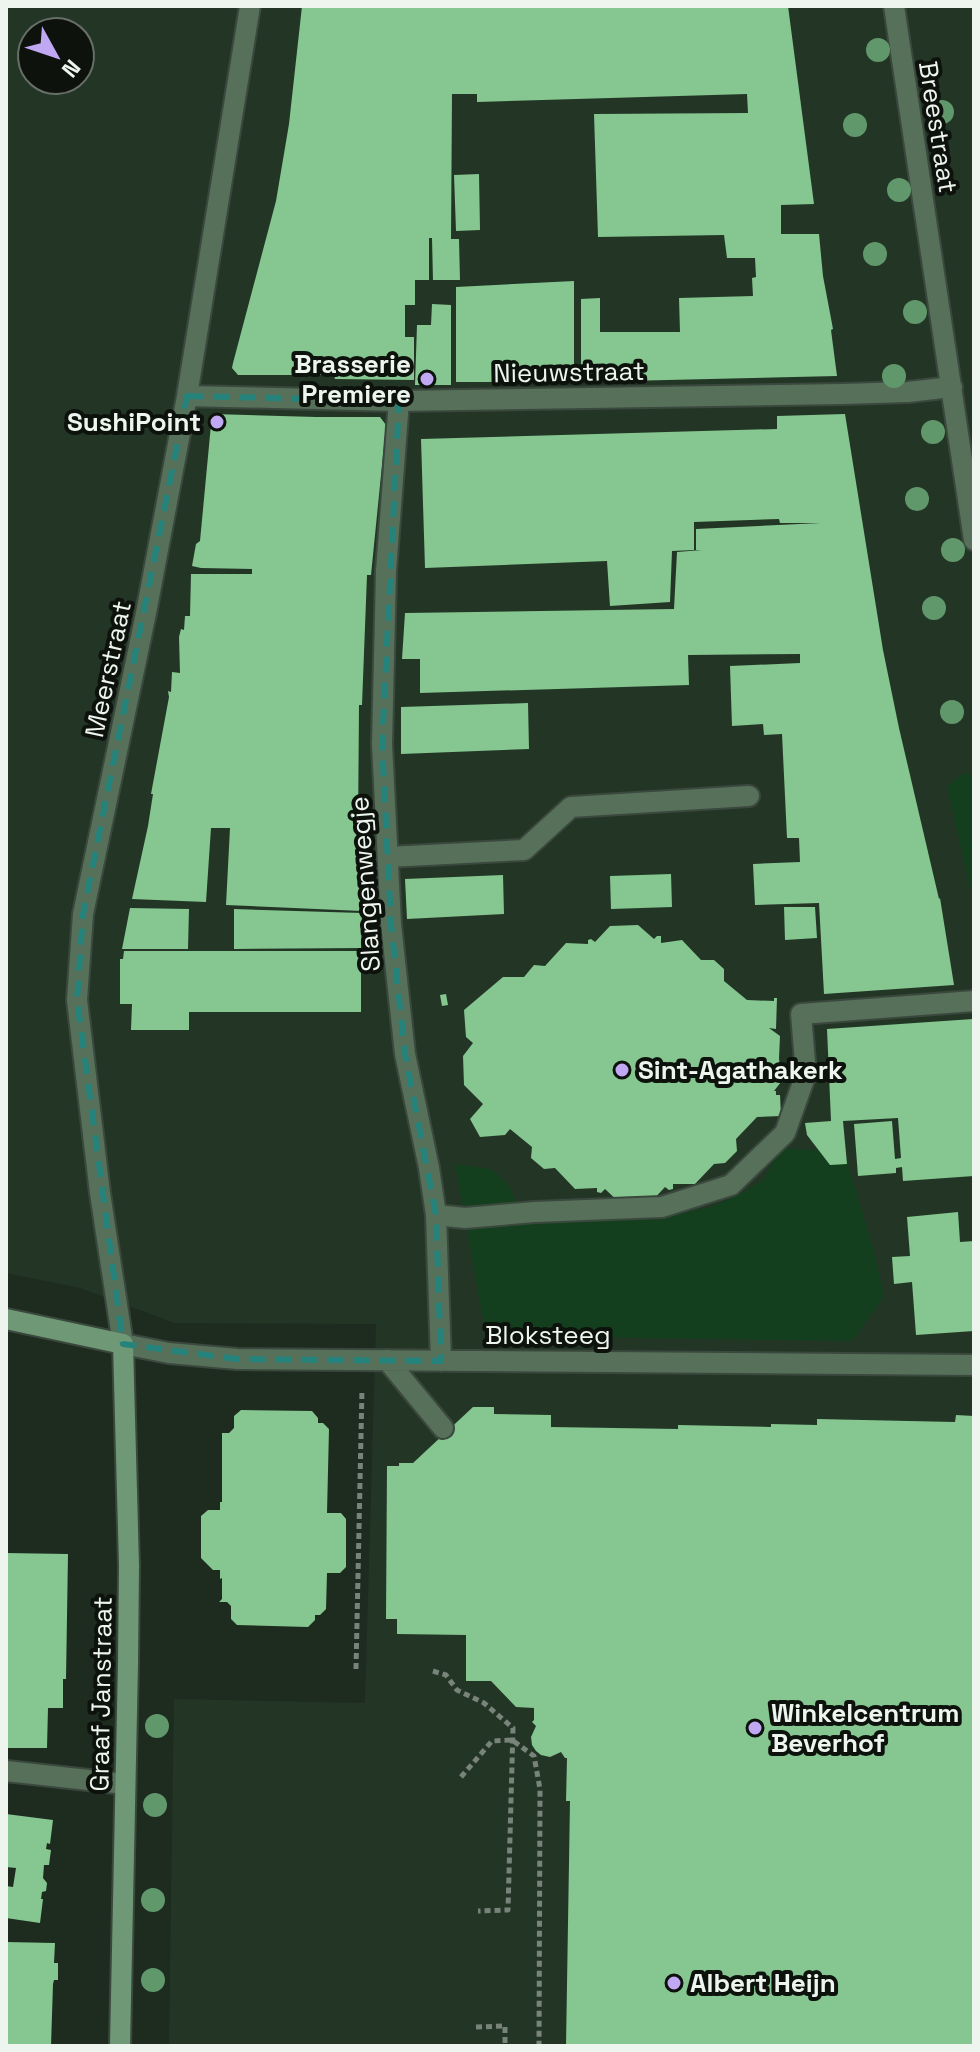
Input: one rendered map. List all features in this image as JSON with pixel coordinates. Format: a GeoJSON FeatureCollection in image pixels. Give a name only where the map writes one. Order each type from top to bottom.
{"type":"FeatureCollection","features":[{"type":"Feature","properties":{"kind":"street","name":"Meerstraat"},"geometry":{"type":"LineString","coordinates":[[123,1344],[100,1193],[77,1000],[83,914],[146,613],[187,396],[250,6]]}},
{"type":"Feature","properties":{"kind":"street","name":"Breestraat"},"geometry":{"type":"LineString","coordinates":[[894,6],[974,540]]}},
{"type":"Feature","properties":{"kind":"street","name":"Nieuwstraat"},"geometry":{"type":"LineString","coordinates":[[187,396],[399,401],[843,394],[952,387]]}},
{"type":"Feature","properties":{"kind":"street","name":"Slangenwegje"},"geometry":{"type":"LineString","coordinates":[[399,401],[385,602],[382,744],[391,924],[405,1054],[436,1215],[441,1361]]}},
{"type":"Feature","properties":{"kind":"street"},"geometry":{"type":"LineString","coordinates":[[388,857],[524,850],[571,807],[749,796]]}},
{"type":"Feature","properties":{"kind":"street"},"geometry":{"type":"LineString","coordinates":[[436,1215],[465,1218],[662,1207],[731,1185],[785,1133],[806,1074],[801,1014],[974,1001]]}},
{"type":"Feature","properties":{"kind":"street"},"geometry":{"type":"LineString","coordinates":[[6,1319],[123,1344]]}},
{"type":"Feature","properties":{"kind":"street","name":"Bloksteeg"},"geometry":{"type":"LineString","coordinates":[[123,1344],[169,1353],[237,1359],[974,1365]]}},
{"type":"Feature","properties":{"kind":"street","name":"Graaf Janstraat"},"geometry":{"type":"LineString","coordinates":[[120,2046],[129,1566],[123,1344]]}},
{"type":"Feature","properties":{"kind":"street"},"geometry":{"type":"LineString","coordinates":[[387,1360],[443,1428]]}},
{"type":"Feature","properties":{"kind":"street"},"geometry":{"type":"LineString","coordinates":[[6,1771],[125,1784]]}},
{"type":"Feature","properties":{"kind":"path"},"geometry":{"type":"LineString","coordinates":[[356,1669],[363,1360]]}},
{"type":"Feature","properties":{"kind":"path"},"geometry":{"type":"LineString","coordinates":[[433,1671],[446,1675],[457,1690],[484,1703],[513,1728],[508,1910],[478,1911]]}},
{"type":"Feature","properties":{"kind":"path"},"geometry":{"type":"LineString","coordinates":[[461,1777],[492,1741],[512,1740],[534,1756],[540,1789],[539,2046]]}},
{"type":"Feature","properties":{"kind":"path"},"geometry":{"type":"LineString","coordinates":[[476,2027],[505,2026],[505,2046]]}},
{"type":"Feature","properties":{"kind":"highlighted area"},"geometry":{"type":"Polygon","coordinates":[[[187,396],[399,401],[382,744],[391,924],[405,1054],[436,1215],[441,1361],[237,1359],[123,1344],[77,1000],[83,914],[187,396]]]}},
{"type":"Feature","properties":{"kind":"shaded area"},"geometry":{"type":"Polygon","coordinates":[[[6,6],[974,6],[974,2046],[169,2046],[174,1699],[365,1703],[376,1324],[175,1323],[80,1288],[6,1273],[6,6]]]}},
{"type":"Feature","properties":{"kind":"green space"},"geometry":{"type":"Polygon","coordinates":[[[967,773],[974,778],[974,894],[971,892],[947,787],[967,773]]]}},
{"type":"Feature","properties":{"kind":"green space"},"geometry":{"type":"Polygon","coordinates":[[[781,1148],[844,1152],[873,1247],[884,1297],[852,1341],[486,1336],[455,1164],[491,1169],[507,1183],[525,1217],[661,1218],[711,1207],[742,1193],[763,1180],[781,1148]]]}},
{"type":"Feature","properties":{"kind":"building"},"geometry":{"type":"Polygon","coordinates":[[[302,6],[788,6],[814,204],[781,205],[781,234],[819,234],[837,376],[581,382],[581,299],[600,298],[600,332],[680,332],[679,298],[753,296],[752,278],[756,277],[755,258],[727,258],[724,235],[598,237],[594,114],[748,113],[747,94],[477,102],[477,94],[452,94],[451,239],[459,239],[460,280],[433,280],[432,238],[429,238],[429,280],[415,280],[415,305],[405,305],[405,337],[414,337],[414,380],[335,379],[334,375],[238,375],[232,368],[233,363],[276,201],[289,124],[302,6]]]}},
{"type":"Feature","properties":{"kind":"building"},"geometry":{"type":"Polygon","coordinates":[[[479,174],[480,230],[456,231],[454,175],[479,174]]]}},
{"type":"Feature","properties":{"kind":"building"},"geometry":{"type":"Polygon","coordinates":[[[574,281],[574,382],[456,382],[456,287],[574,281]]]}},
{"type":"Feature","properties":{"kind":"building"},"geometry":{"type":"Polygon","coordinates":[[[432,304],[451,305],[451,385],[415,385],[417,325],[431,325],[432,304]]]}},
{"type":"Feature","properties":{"kind":"building"},"geometry":{"type":"Polygon","coordinates":[[[212,414],[380,417],[386,425],[371,575],[367,575],[362,705],[359,705],[358,831],[361,832],[362,911],[226,905],[230,828],[211,828],[206,902],[132,899],[148,826],[172,672],[180,673],[179,637],[181,629],[184,630],[185,616],[190,616],[191,574],[252,574],[252,569],[192,566],[196,544],[200,541],[212,414]]]}},
{"type":"Feature","properties":{"kind":"building"},"geometry":{"type":"Polygon","coordinates":[[[845,414],[883,650],[940,898],[954,985],[824,994],[819,903],[755,905],[753,864],[800,862],[799,838],[787,838],[782,734],[764,735],[763,724],[732,726],[730,666],[800,663],[800,654],[688,655],[689,685],[420,693],[420,659],[402,659],[405,613],[674,609],[677,552],[702,550],[696,550],[696,529],[821,523],[780,523],[779,519],[694,522],[694,550],[672,551],[670,602],[610,606],[607,561],[425,568],[421,439],[777,429],[777,416],[845,414]]]}},
{"type":"Feature","properties":{"kind":"building"},"geometry":{"type":"Polygon","coordinates":[[[528,703],[529,749],[401,754],[401,707],[528,703]]]}},
{"type":"Feature","properties":{"kind":"building"},"geometry":{"type":"Polygon","coordinates":[[[671,874],[672,907],[611,909],[610,876],[671,874]]]}},
{"type":"Feature","properties":{"kind":"building"},"geometry":{"type":"Polygon","coordinates":[[[503,875],[504,914],[407,919],[405,879],[503,875]]]}},
{"type":"Feature","properties":{"kind":"building"},"geometry":{"type":"Polygon","coordinates":[[[784,907],[815,907],[817,938],[785,940],[784,907]]]}},
{"type":"Feature","properties":{"kind":"building"},"geometry":{"type":"Polygon","coordinates":[[[130,908],[189,909],[188,949],[122,949],[130,908]]]}},
{"type":"Feature","properties":{"kind":"building"},"geometry":{"type":"Polygon","coordinates":[[[234,909],[362,913],[361,948],[234,949],[234,909]]]}},
{"type":"Feature","properties":{"kind":"building","name":"Sint-Agathakerk"},"geometry":{"type":"Polygon","coordinates":[[[638,925],[654,939],[661,936],[661,943],[682,940],[701,960],[714,960],[724,969],[724,981],[747,1000],[774,1001],[777,998],[776,1029],[769,1028],[780,1036],[781,1082],[774,1091],[780,1095],[781,1116],[757,1117],[736,1139],[737,1151],[725,1163],[714,1164],[695,1184],[673,1184],[673,1189],[669,1190],[665,1187],[650,1203],[621,1204],[605,1189],[601,1193],[597,1192],[597,1188],[575,1189],[555,1168],[544,1169],[531,1158],[532,1147],[510,1129],[505,1135],[480,1137],[470,1119],[483,1104],[464,1085],[463,1056],[473,1043],[466,1037],[464,1010],[503,977],[524,977],[534,965],[545,966],[566,943],[588,944],[588,940],[595,942],[610,926],[638,925]]]}},
{"type":"Feature","properties":{"kind":"building"},"geometry":{"type":"Polygon","coordinates":[[[124,951],[361,951],[361,1012],[189,1012],[189,1030],[131,1030],[132,1004],[120,1004],[120,959],[123,959],[124,951]]]}},
{"type":"Feature","properties":{"kind":"building"},"geometry":{"type":"Polygon","coordinates":[[[446,994],[448,1005],[442,1006],[440,995],[446,994]]]}},
{"type":"Feature","properties":{"kind":"building"},"geometry":{"type":"Polygon","coordinates":[[[973,1019],[974,1176],[903,1181],[902,1167],[896,1168],[896,1173],[858,1176],[854,1124],[892,1121],[895,1159],[901,1158],[898,1118],[843,1121],[847,1164],[830,1165],[807,1135],[805,1123],[831,1121],[827,1029],[973,1019]]]}},
{"type":"Feature","properties":{"kind":"building"},"geometry":{"type":"Polygon","coordinates":[[[958,1212],[960,1242],[974,1241],[974,1331],[916,1335],[912,1282],[894,1284],[892,1257],[910,1256],[907,1217],[958,1212]]]}},
{"type":"Feature","properties":{"kind":"building","name":"Winkelcentrum Beverhof"},"geometry":{"type":"Polygon","coordinates":[[[473,1407],[494,1407],[494,1414],[551,1415],[551,1427],[771,1427],[771,1424],[817,1425],[817,1419],[955,1422],[956,1415],[974,1416],[974,2046],[566,2046],[570,1801],[566,1801],[567,1758],[561,1752],[550,1757],[541,1755],[532,1745],[531,1737],[536,1726],[532,1722],[534,1708],[516,1707],[491,1681],[466,1681],[466,1635],[397,1634],[397,1619],[386,1619],[387,1466],[413,1463],[473,1407]]]}},
{"type":"Feature","properties":{"kind":"building"},"geometry":{"type":"Polygon","coordinates":[[[241,1410],[312,1411],[318,1423],[329,1429],[327,1513],[341,1513],[346,1519],[346,1567],[340,1573],[327,1573],[326,1609],[315,1615],[315,1620],[308,1627],[237,1625],[231,1619],[231,1606],[227,1602],[219,1602],[222,1599],[220,1570],[213,1570],[201,1558],[201,1516],[208,1510],[220,1510],[222,1502],[222,1433],[229,1433],[234,1428],[234,1416],[241,1410]]]}},
{"type":"Feature","properties":{"kind":"building"},"geometry":{"type":"Polygon","coordinates":[[[6,1553],[68,1554],[63,1708],[48,1708],[47,1748],[6,1748],[6,1553]]]}},
{"type":"Feature","properties":{"kind":"building"},"geometry":{"type":"Polygon","coordinates":[[[6,1814],[53,1820],[50,1844],[47,1843],[46,1849],[51,1850],[49,1865],[44,1865],[43,1878],[47,1883],[46,1891],[42,1892],[40,1923],[6,1918],[6,1886],[13,1887],[16,1868],[6,1867],[6,1814]]]}},
{"type":"Feature","properties":{"kind":"building"},"geometry":{"type":"Polygon","coordinates":[[[6,1942],[55,1943],[54,1963],[58,1963],[58,1980],[54,1980],[53,1984],[51,2046],[6,2046],[6,1942]]]}},
{"type":"Feature","properties":{"kind":"place","name":"Brasserie Premiere"},"geometry":{"type":"Point","coordinates":[427,379]}},
{"type":"Feature","properties":{"kind":"place","name":"SushiPoint"},"geometry":{"type":"Point","coordinates":[217,422]}},
{"type":"Feature","properties":{"kind":"place","name":"Sint-Agathakerk"},"geometry":{"type":"Point","coordinates":[622,1070]}},
{"type":"Feature","properties":{"kind":"place","name":"Winkelcentrum Beverhof"},"geometry":{"type":"Point","coordinates":[755,1728]}},
{"type":"Feature","properties":{"kind":"place","name":"Albert Heijn"},"geometry":{"type":"Point","coordinates":[674,1983]}}]}
